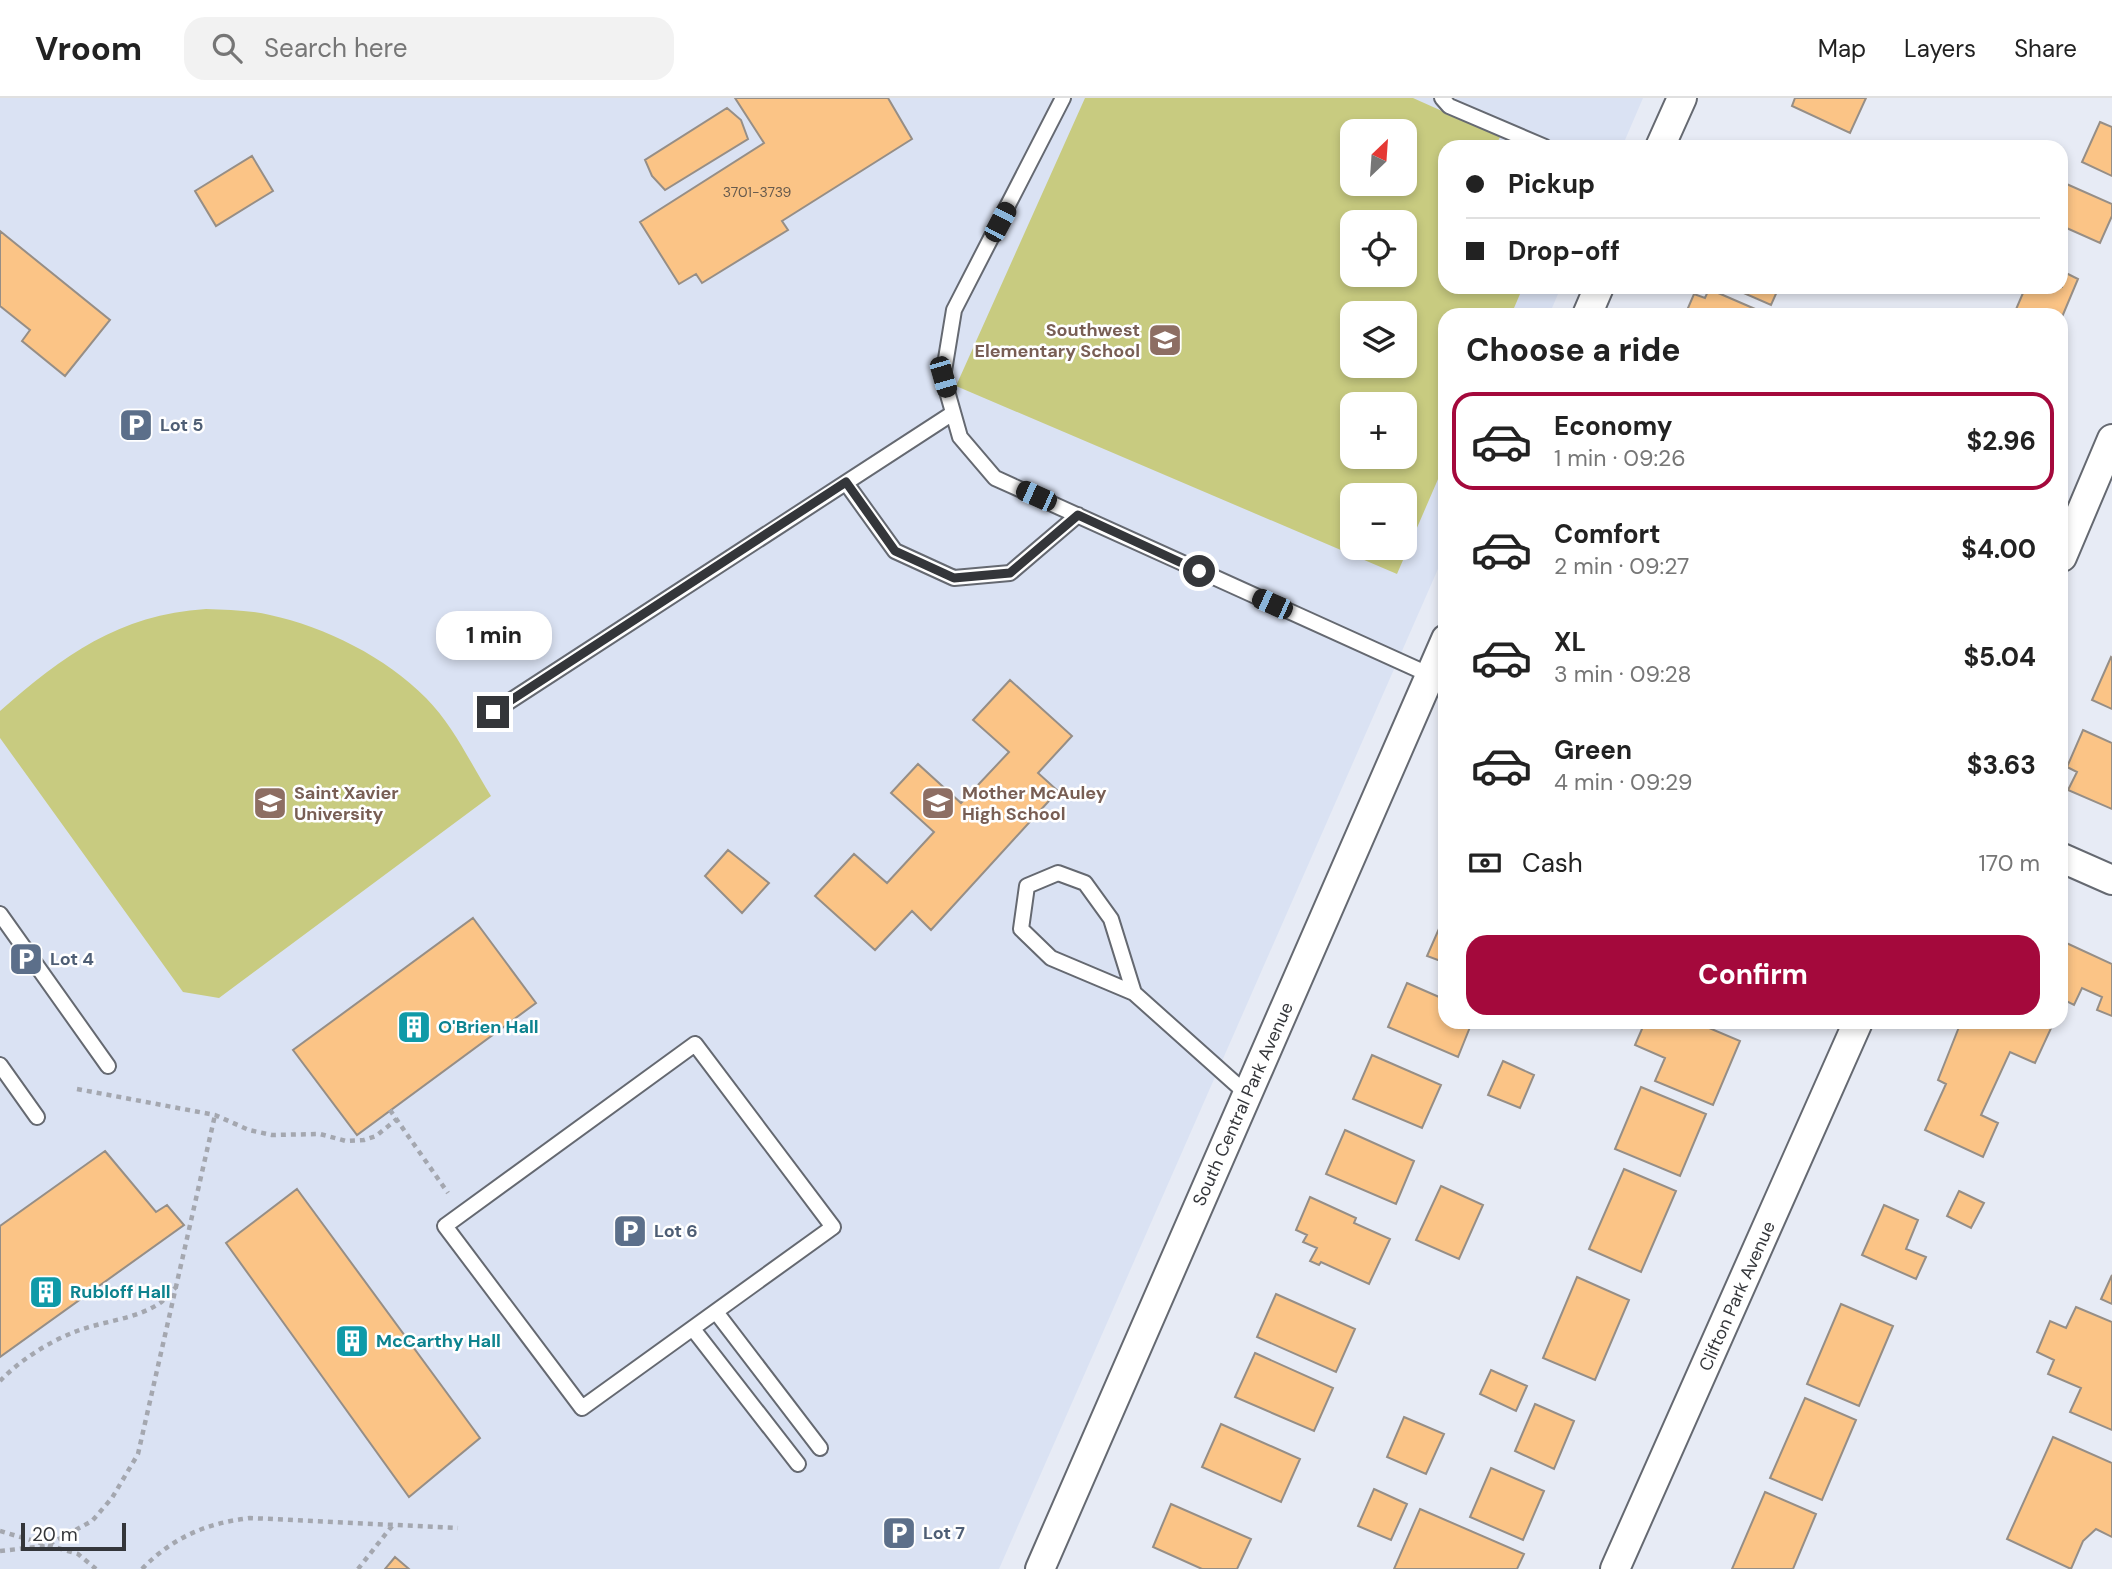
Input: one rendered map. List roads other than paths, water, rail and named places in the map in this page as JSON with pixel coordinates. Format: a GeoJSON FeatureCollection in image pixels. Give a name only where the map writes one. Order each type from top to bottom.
{"type":"FeatureCollection","features":[{"type":"Feature","properties":{"kind":"street"},"geometry":{"type":"LineString","coordinates":[[1663,140],[1682,98]]}},
{"type":"Feature","properties":{"kind":"street"},"geometry":{"type":"LineString","coordinates":[[2068,542],[2112,439]]}},
{"type":"Feature","properties":{"kind":"street","name":"South Central Park Avenue"},"geometry":{"type":"LineString","coordinates":[[1040,1569],[1438,657]]}},
{"type":"Feature","properties":{"kind":"street"},"geometry":{"type":"LineString","coordinates":[[2068,861],[2112,880]]}},
{"type":"Feature","properties":{"kind":"street","name":"Clifton Park Avenue"},"geometry":{"type":"LineString","coordinates":[[1615,1569],[1855,1029]]}},
{"type":"Feature","properties":{"kind":"lane"},"geometry":{"type":"LineString","coordinates":[[1063,98],[954,310],[943,377],[960,437],[995,478],[1430,675]]}},
{"type":"Feature","properties":{"kind":"lane"},"geometry":{"type":"LineString","coordinates":[[1442,98],[1449,106],[1529,140]]}},
{"type":"Feature","properties":{"kind":"lane"},"geometry":{"type":"LineString","coordinates":[[493,712],[953,413]]}},
{"type":"Feature","properties":{"kind":"lane"},"geometry":{"type":"LineString","coordinates":[[846,482],[895,551],[954,578],[1010,573],[1078,515]]}},
{"type":"Feature","properties":{"kind":"lane"},"geometry":{"type":"LineString","coordinates":[[1134,993],[1111,919],[1085,883],[1058,873],[1027,886],[1021,929],[1051,958],[1134,993],[1247,1094]]}},
{"type":"Feature","properties":{"kind":"lane"},"geometry":{"type":"LineString","coordinates":[[0,914],[108,1066]]}},
{"type":"Feature","properties":{"kind":"lane"},"geometry":{"type":"LineString","coordinates":[[695,1044],[833,1227],[716,1312],[582,1408],[445,1226],[695,1044]]}},
{"type":"Feature","properties":{"kind":"lane"},"geometry":{"type":"LineString","coordinates":[[0,1065],[37,1117]]}},
{"type":"Feature","properties":{"kind":"lane"},"geometry":{"type":"LineString","coordinates":[[716,1312],[820,1448]]}},
{"type":"Feature","properties":{"kind":"lane"},"geometry":{"type":"LineString","coordinates":[[693,1329],[798,1464]]}},
{"type":"Feature","properties":{"kind":"place","name":"Southwest Elementary School"},"geometry":{"type":"Point","coordinates":[1165,340]}},
{"type":"Feature","properties":{"kind":"place","name":"Lot 5"},"geometry":{"type":"Point","coordinates":[136,425]}},
{"type":"Feature","properties":{"kind":"place","name":"Saint Xavier University"},"geometry":{"type":"Point","coordinates":[270,803]}},
{"type":"Feature","properties":{"kind":"place","name":"Mother McAuley High School"},"geometry":{"type":"Point","coordinates":[938,803]}},
{"type":"Feature","properties":{"kind":"place","name":"Lot 4"},"geometry":{"type":"Point","coordinates":[26,959]}},
{"type":"Feature","properties":{"kind":"place","name":"O'Brien Hall"},"geometry":{"type":"Point","coordinates":[414,1027]}},
{"type":"Feature","properties":{"kind":"place","name":"Lot 6"},"geometry":{"type":"Point","coordinates":[630,1231]}},
{"type":"Feature","properties":{"kind":"place","name":"Rubloff Hall"},"geometry":{"type":"Point","coordinates":[46,1292]}},
{"type":"Feature","properties":{"kind":"place","name":"McCarthy Hall"},"geometry":{"type":"Point","coordinates":[352,1341]}},
{"type":"Feature","properties":{"kind":"place","name":"Lot 7"},"geometry":{"type":"Point","coordinates":[899,1533]}}]}
